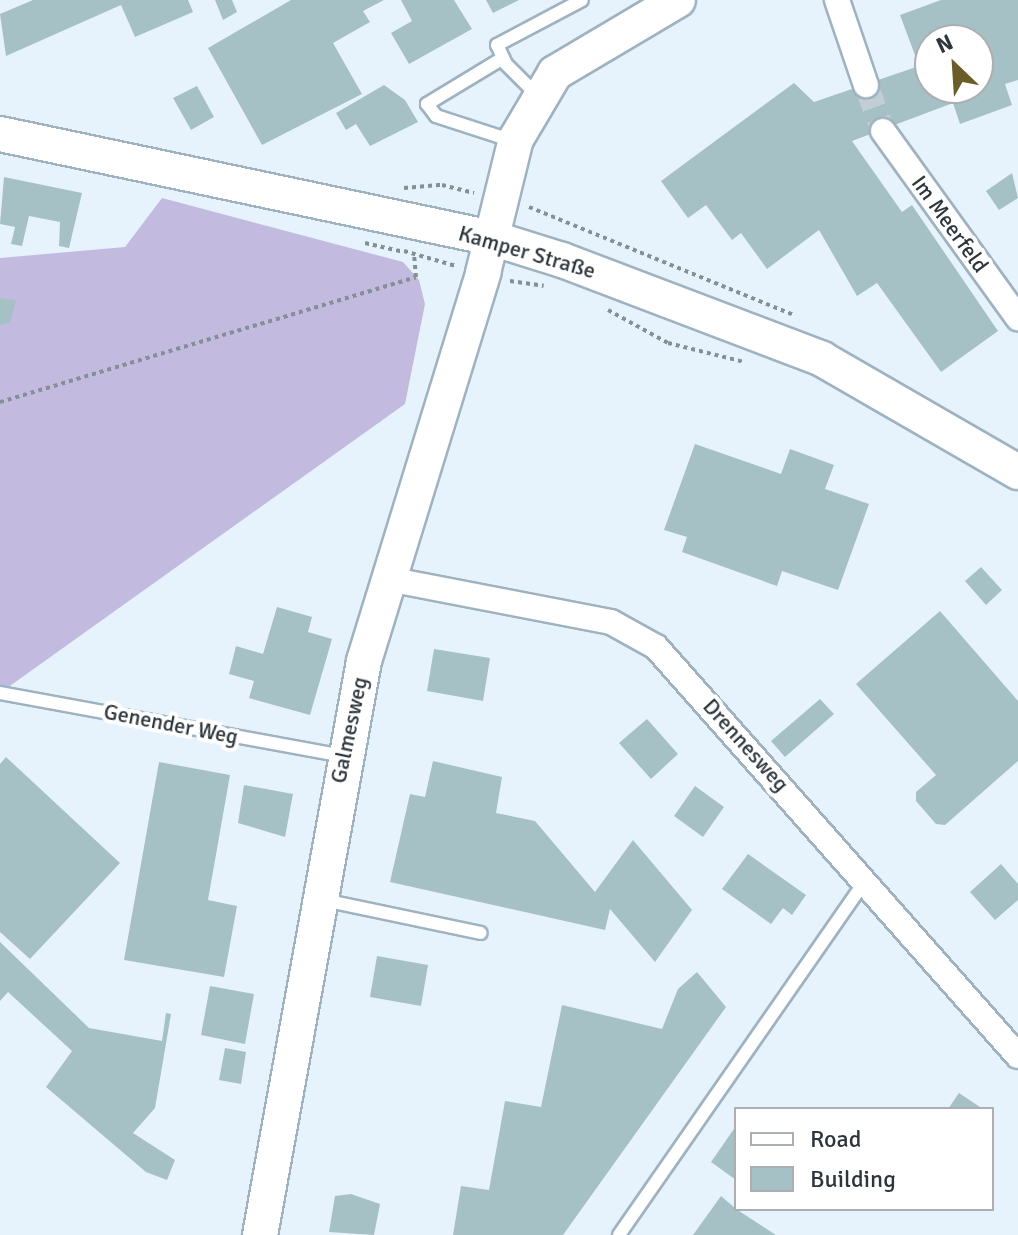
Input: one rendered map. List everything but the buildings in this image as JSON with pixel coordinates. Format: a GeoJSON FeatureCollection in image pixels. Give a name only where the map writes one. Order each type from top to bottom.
{"type":"FeatureCollection","features":[{"type":"Feature","properties":{"kind":"street"},"geometry":{"type":"LineString","coordinates":[[837,0],[866,85]]}},
{"type":"Feature","properties":{"kind":"street"},"geometry":{"type":"LineString","coordinates":[[492,238],[516,142],[538,96],[572,60],[670,2]]}},
{"type":"Feature","properties":{"kind":"street","name":"Im Meerfeld"},"geometry":{"type":"LineString","coordinates":[[883,131],[1018,318]]}},
{"type":"Feature","properties":{"kind":"street","name":"Kamper Straße"},"geometry":{"type":"LineString","coordinates":[[0,134],[492,238],[710,312],[822,359],[1018,472]]}},
{"type":"Feature","properties":{"kind":"street","name":"Galmesweg"},"geometry":{"type":"LineString","coordinates":[[260,1235],[342,756],[388,579],[492,238]]}},
{"type":"Feature","properties":{"kind":"street","name":"Drennesweg"},"geometry":{"type":"LineString","coordinates":[[388,579],[565,610],[644,639],[671,661],[1018,1056]]}},
{"type":"Feature","properties":{"kind":"lane"},"geometry":{"type":"LineString","coordinates":[[538,96],[503,58],[497,45],[582,0]]}},
{"type":"Feature","properties":{"kind":"lane"},"geometry":{"type":"LineString","coordinates":[[503,58],[427,104],[436,116],[516,142]]}},
{"type":"Feature","properties":{"kind":"lane","name":"Genender Weg"},"geometry":{"type":"LineString","coordinates":[[0,693],[342,756]]}},
{"type":"Feature","properties":{"kind":"lane"},"geometry":{"type":"LineString","coordinates":[[619,1235],[866,880]]}},
{"type":"Feature","properties":{"kind":"lane"},"geometry":{"type":"LineString","coordinates":[[317,898],[481,933]]}},
{"type":"Feature","properties":{"kind":"path"},"geometry":{"type":"LineString","coordinates":[[0,402],[416,277],[414,256]]}},
{"type":"Feature","properties":{"kind":"path"},"geometry":{"type":"LineString","coordinates":[[601,306],[668,343],[749,362]]}},
{"type":"Feature","properties":{"kind":"shaded area"},"geometry":{"type":"Polygon","coordinates":[[[162,198],[403,262],[419,280],[425,304],[405,404],[0,693],[0,258],[125,247],[162,198]]]}},
{"type":"Feature","properties":{"kind":"tunnel"},"geometry":{"type":"LineString","coordinates":[[866,85],[883,131]]}}]}
